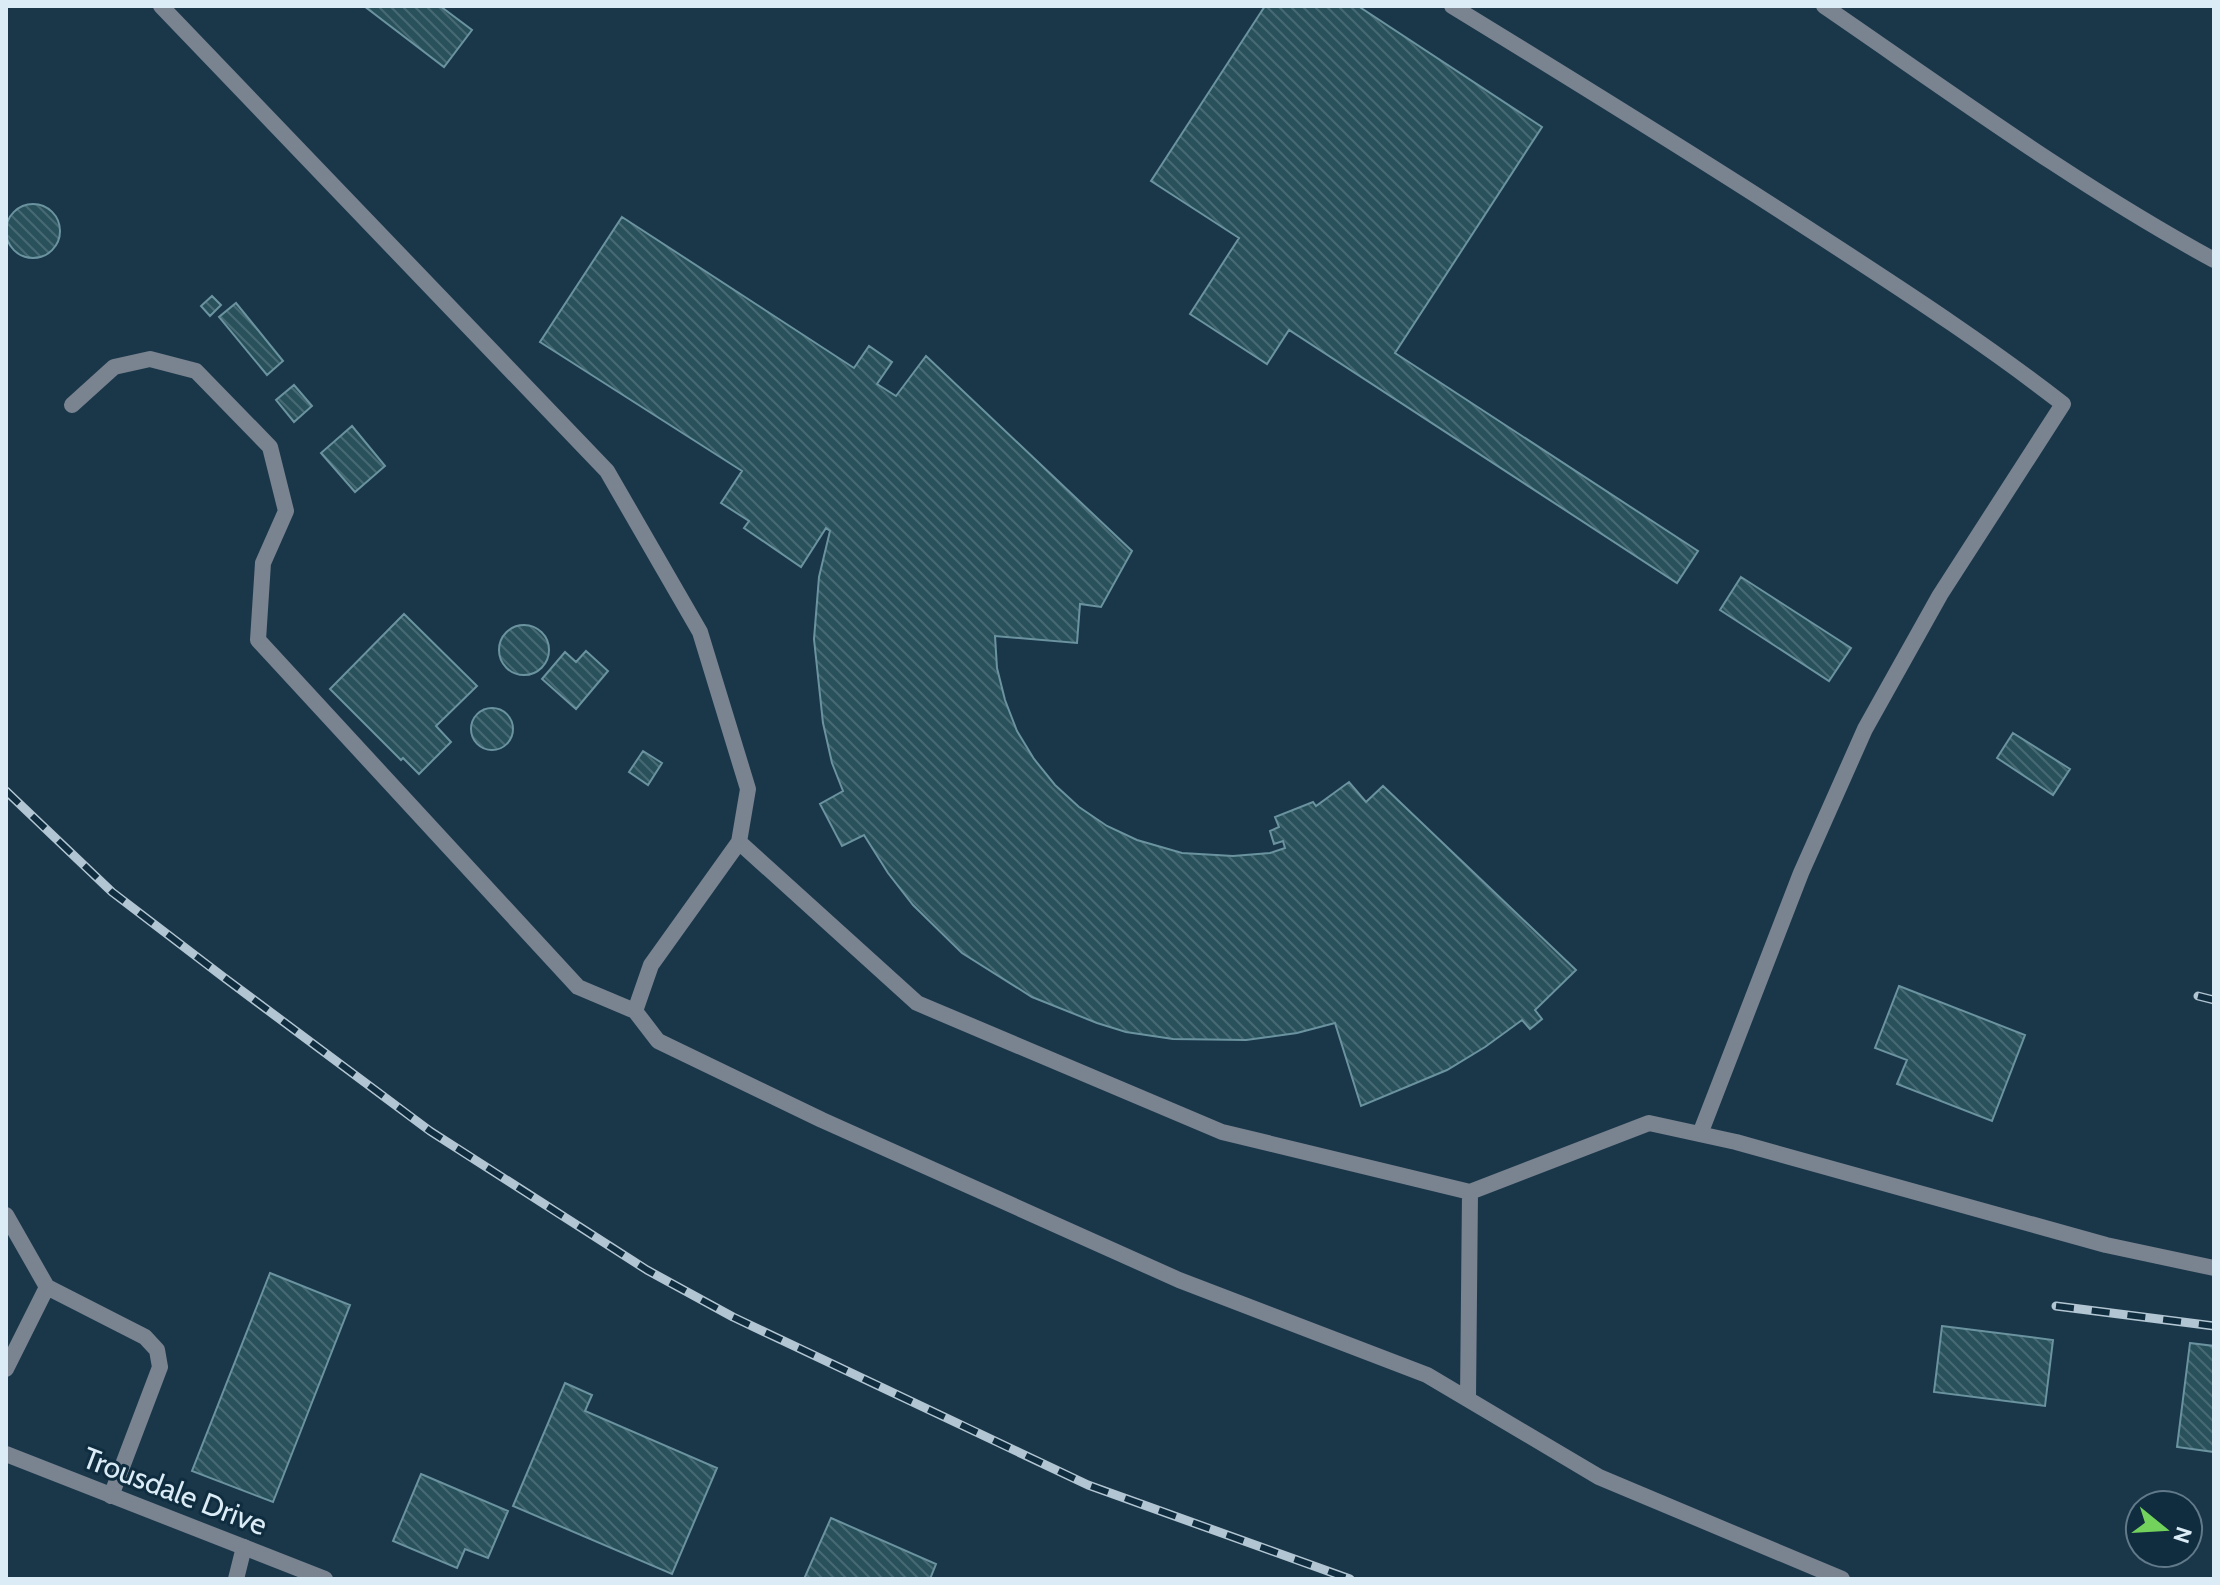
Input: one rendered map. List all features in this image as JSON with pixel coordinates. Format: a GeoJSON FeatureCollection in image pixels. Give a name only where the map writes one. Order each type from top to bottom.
{"type":"FeatureCollection","features":[{"type":"Feature","properties":{"kind":"street"},"geometry":{"type":"LineString","coordinates":[[161,6],[607,471],[700,632],[748,789],[739,842],[651,965],[635,1011]]}},
{"type":"Feature","properties":{"kind":"street"},"geometry":{"type":"LineString","coordinates":[[1452,6],[1728,176],[1928,307],[2063,404],[1940,595],[1865,729],[1801,873],[1700,1134]]}},
{"type":"Feature","properties":{"kind":"street"},"geometry":{"type":"LineString","coordinates":[[1824,6],[1990,120],[2131,211],[2214,260]]}},
{"type":"Feature","properties":{"kind":"street"},"geometry":{"type":"LineString","coordinates":[[72,405],[114,367],[150,359],[196,371],[270,447],[286,511],[263,563],[258,640],[578,987],[635,1011],[658,1041],[822,1120],[1179,1280],[1427,1375],[1599,1477],[1842,1579]]}},
{"type":"Feature","properties":{"kind":"street"},"geometry":{"type":"LineString","coordinates":[[739,842],[917,1003],[1222,1132],[1470,1192],[1649,1123],[1700,1134],[2106,1245],[2214,1268]]}},
{"type":"Feature","properties":{"kind":"street"},"geometry":{"type":"LineString","coordinates":[[1468,1399],[1470,1192]]}},
{"type":"Feature","properties":{"kind":"street"},"geometry":{"type":"LineString","coordinates":[[6,1215],[47,1287],[145,1337],[157,1350],[160,1367],[111,1496]]}},
{"type":"Feature","properties":{"kind":"street"},"geometry":{"type":"LineString","coordinates":[[6,1369],[47,1287]]}},
{"type":"Feature","properties":{"kind":"street","name":"Trousdale Drive"},"geometry":{"type":"LineString","coordinates":[[6,1454],[325,1579]]}},
{"type":"Feature","properties":{"kind":"street"},"geometry":{"type":"LineString","coordinates":[[236,1579],[244,1547]]}},
{"type":"Feature","properties":{"kind":"building"},"geometry":{"type":"Polygon","coordinates":[[[364,6],[440,6],[472,30],[444,67],[364,6]]]}},
{"type":"Feature","properties":{"kind":"building"},"geometry":{"type":"Polygon","coordinates":[[[1265,6],[1358,6],[1542,127],[1395,353],[1698,551],[1677,583],[1289,330],[1267,364],[1190,314],[1239,238],[1151,181],[1265,6]]]}},
{"type":"Feature","properties":{"kind":"building"},"geometry":{"type":"Polygon","coordinates":[[[33,204],[44,206],[52,212],[58,220],[58,242],[52,250],[44,256],[33,258],[22,256],[14,250],[8,242],[6,231],[8,220],[14,212],[22,206],[33,204]]]}},
{"type":"Feature","properties":{"kind":"building"},"geometry":{"type":"Polygon","coordinates":[[[622,217],[854,368],[869,346],[892,362],[877,384],[896,396],[926,356],[1132,551],[1101,607],[1080,604],[1077,643],[995,636],[997,668],[1017,731],[1055,785],[1079,807],[1107,826],[1137,840],[1182,853],[1233,856],[1270,853],[1285,848],[1283,841],[1274,844],[1270,831],[1279,827],[1275,817],[1313,802],[1316,806],[1349,782],[1366,802],[1383,786],[1576,970],[1535,1010],[1542,1019],[1530,1029],[1522,1020],[1447,1070],[1361,1106],[1335,1023],[1297,1033],[1246,1040],[1173,1039],[1126,1032],[1032,997],[962,953],[913,905],[864,835],[842,846],[820,804],[843,791],[832,763],[823,723],[814,639],[819,577],[830,531],[826,528],[801,567],[744,528],[749,521],[721,503],[742,471],[540,342],[622,217]]]}},
{"type":"Feature","properties":{"kind":"building"},"geometry":{"type":"Polygon","coordinates":[[[212,296],[221,305],[210,316],[201,306],[212,296]]]}},
{"type":"Feature","properties":{"kind":"building"},"geometry":{"type":"Polygon","coordinates":[[[236,303],[283,361],[267,375],[219,317],[236,303]]]}},
{"type":"Feature","properties":{"kind":"building"},"geometry":{"type":"Polygon","coordinates":[[[294,385],[312,406],[294,422],[276,400],[294,385]]]}},
{"type":"Feature","properties":{"kind":"building"},"geometry":{"type":"Polygon","coordinates":[[[352,426],[385,466],[355,492],[321,453],[352,426]]]}},
{"type":"Feature","properties":{"kind":"building"},"geometry":{"type":"Polygon","coordinates":[[[1741,577],[1851,648],[1829,681],[1720,610],[1741,577]]]}},
{"type":"Feature","properties":{"kind":"building"},"geometry":{"type":"Polygon","coordinates":[[[404,614],[477,686],[436,726],[451,742],[419,774],[330,689],[404,614]]]}},
{"type":"Feature","properties":{"kind":"building"},"geometry":{"type":"Polygon","coordinates":[[[524,625],[542,632],[549,650],[542,668],[524,675],[506,668],[499,650],[506,632],[524,625]]]}},
{"type":"Feature","properties":{"kind":"building"},"geometry":{"type":"Polygon","coordinates":[[[586,651],[608,671],[576,709],[542,679],[565,652],[576,662],[586,651]]]}},
{"type":"Feature","properties":{"kind":"building"},"geometry":{"type":"Polygon","coordinates":[[[492,708],[507,714],[513,729],[507,744],[492,750],[477,744],[471,729],[477,714],[492,708]]]}},
{"type":"Feature","properties":{"kind":"building"},"geometry":{"type":"Polygon","coordinates":[[[2013,733],[2070,769],[2053,795],[1997,758],[2013,733]]]}},
{"type":"Feature","properties":{"kind":"building"},"geometry":{"type":"Polygon","coordinates":[[[643,751],[662,763],[648,785],[629,772],[643,751]]]}},
{"type":"Feature","properties":{"kind":"building"},"geometry":{"type":"Polygon","coordinates":[[[1899,986],[2025,1035],[1992,1121],[1897,1084],[1907,1060],[1875,1048],[1899,986]]]}},
{"type":"Feature","properties":{"kind":"building"},"geometry":{"type":"Polygon","coordinates":[[[270,1273],[350,1305],[273,1502],[192,1471],[270,1273]]]}},
{"type":"Feature","properties":{"kind":"building"},"geometry":{"type":"Polygon","coordinates":[[[1942,1326],[2053,1340],[2045,1406],[1934,1392],[1942,1326]]]}},
{"type":"Feature","properties":{"kind":"building"},"geometry":{"type":"Polygon","coordinates":[[[2190,1343],[2214,1346],[2214,1452],[2177,1447],[2190,1343]]]}},
{"type":"Feature","properties":{"kind":"building"},"geometry":{"type":"Polygon","coordinates":[[[565,1383],[592,1395],[585,1411],[717,1468],[672,1574],[513,1506],[565,1383]]]}},
{"type":"Feature","properties":{"kind":"building"},"geometry":{"type":"Polygon","coordinates":[[[421,1474],[508,1511],[488,1558],[465,1549],[457,1568],[393,1541],[421,1474]]]}},
{"type":"Feature","properties":{"kind":"building"},"geometry":{"type":"Polygon","coordinates":[[[831,1518],[936,1564],[930,1579],[804,1579],[831,1518]]]}},
{"type":"Feature","properties":{"kind":"railway"},"geometry":{"type":"LineString","coordinates":[[6,791],[112,892],[222,976],[430,1131],[647,1270],[733,1317],[1088,1485],[1350,1579]]}},
{"type":"Feature","properties":{"kind":"railway"},"geometry":{"type":"LineString","coordinates":[[2198,996],[2214,1000]]}},
{"type":"Feature","properties":{"kind":"railway"},"geometry":{"type":"LineString","coordinates":[[2056,1306],[2214,1326]]}}]}
